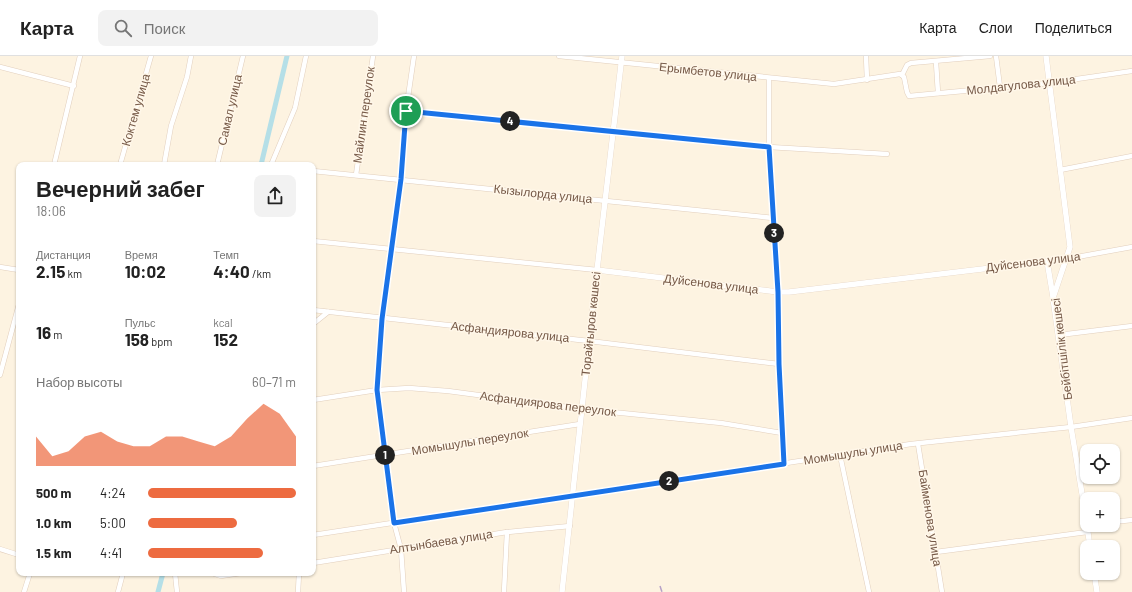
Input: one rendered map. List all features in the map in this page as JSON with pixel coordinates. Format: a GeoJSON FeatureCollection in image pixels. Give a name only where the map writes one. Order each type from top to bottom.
{"type":"FeatureCollection","features":[{"type":"Feature","properties":{"kind":"street"},"geometry":{"type":"LineString","coordinates":[[55,162],[80,56]]}},
{"type":"Feature","properties":{"kind":"street","name":"Коктем улица"},"geometry":{"type":"LineString","coordinates":[[121,162],[152,56]]}},
{"type":"Feature","properties":{"kind":"street"},"geometry":{"type":"LineString","coordinates":[[165,162],[171,126],[187,77],[191,56]]}},
{"type":"Feature","properties":{"kind":"street","name":"Самал улица"},"geometry":{"type":"LineString","coordinates":[[218,162],[243,56]]}},
{"type":"Feature","properties":{"kind":"street"},"geometry":{"type":"LineString","coordinates":[[272,162],[295,108],[306,56]]}},
{"type":"Feature","properties":{"kind":"street","name":"Майлин переулок"},"geometry":{"type":"LineString","coordinates":[[356,175],[373,56]]}},
{"type":"Feature","properties":{"kind":"street"},"geometry":{"type":"LineString","coordinates":[[404,592],[401,549],[394,523],[377,390],[382,319],[401,179],[406,111],[414,56]]}},
{"type":"Feature","properties":{"kind":"street","name":"Ерымбетов улица"},"geometry":{"type":"LineString","coordinates":[[559,56],[834,84],[900,74],[902,75]]}},
{"type":"Feature","properties":{"kind":"street","name":"Торайғыров көшесі"},"geometry":{"type":"LineString","coordinates":[[562,592],[622,56]]}},
{"type":"Feature","properties":{"kind":"street"},"geometry":{"type":"LineString","coordinates":[[866,56],[867,80]]}},
{"type":"Feature","properties":{"kind":"street"},"geometry":{"type":"LineString","coordinates":[[902,75],[907,65],[911,63],[936,62],[990,56]]}},
{"type":"Feature","properties":{"kind":"street"},"geometry":{"type":"LineString","coordinates":[[996,56],[1000,87]]}},
{"type":"Feature","properties":{"kind":"street","name":"Бейбітшілік көшесі"},"geometry":{"type":"LineString","coordinates":[[1046,56],[1070,247],[1053,298],[1071,427],[1082,492]]}},
{"type":"Feature","properties":{"kind":"street"},"geometry":{"type":"LineString","coordinates":[[936,62],[938,93]]}},
{"type":"Feature","properties":{"kind":"street"},"geometry":{"type":"LineString","coordinates":[[0,67],[74,86]]}},
{"type":"Feature","properties":{"kind":"street","name":"Молдагулова улица"},"geometry":{"type":"LineString","coordinates":[[902,75],[904,77],[909,96],[1049,83],[1132,71]]}},
{"type":"Feature","properties":{"kind":"street"},"geometry":{"type":"LineString","coordinates":[[769,78],[769,147],[778,292],[779,364],[784,464]]}},
{"type":"Feature","properties":{"kind":"street"},"geometry":{"type":"LineString","coordinates":[[406,111],[769,147],[887,154]]}},
{"type":"Feature","properties":{"kind":"street"},"geometry":{"type":"LineString","coordinates":[[1060,170],[1132,156]]}},
{"type":"Feature","properties":{"kind":"street","name":"Кызылорда улица"},"geometry":{"type":"LineString","coordinates":[[316,170],[773,218]]}},
{"type":"Feature","properties":{"kind":"street","name":"Дуйсенова улица"},"geometry":{"type":"LineString","coordinates":[[316,241],[597,270],[778,292],[789,292],[1066,259],[1132,247]]}},
{"type":"Feature","properties":{"kind":"street"},"geometry":{"type":"LineString","coordinates":[[1047,261],[1053,298]]}},
{"type":"Feature","properties":{"kind":"street"},"geometry":{"type":"LineString","coordinates":[[0,267],[16,270]]}},
{"type":"Feature","properties":{"kind":"street","name":"Асфандиярова улица"},"geometry":{"type":"LineString","coordinates":[[316,310],[779,364]]}},
{"type":"Feature","properties":{"kind":"street"},"geometry":{"type":"LineString","coordinates":[[316,322],[328,312]]}},
{"type":"Feature","properties":{"kind":"street"},"geometry":{"type":"LineString","coordinates":[[0,375],[16,315]]}},
{"type":"Feature","properties":{"kind":"street"},"geometry":{"type":"LineString","coordinates":[[1059,335],[1132,326]]}},
{"type":"Feature","properties":{"kind":"street","name":"Асфандиярова переулок"},"geometry":{"type":"LineString","coordinates":[[316,400],[377,390],[409,388],[448,391],[582,409],[721,423],[782,433]]}},
{"type":"Feature","properties":{"kind":"street","name":"Момышулы улица"},"geometry":{"type":"LineString","coordinates":[[316,535],[840,455],[918,444],[1071,427],[1132,418]]}},
{"type":"Feature","properties":{"kind":"street","name":"Момышулы переулок"},"geometry":{"type":"LineString","coordinates":[[316,466],[385,456],[580,424]]}},
{"type":"Feature","properties":{"kind":"street","name":"Байменова улица"},"geometry":{"type":"LineString","coordinates":[[918,444],[942,592]]}},
{"type":"Feature","properties":{"kind":"street"},"geometry":{"type":"LineString","coordinates":[[840,455],[869,592]]}},
{"type":"Feature","properties":{"kind":"street"},"geometry":{"type":"LineString","coordinates":[[1120,521],[1132,520]]}},
{"type":"Feature","properties":{"kind":"street","name":"Алтынбаева улица"},"geometry":{"type":"LineString","coordinates":[[316,562],[507,532],[570,526]]}},
{"type":"Feature","properties":{"kind":"street"},"geometry":{"type":"LineString","coordinates":[[936,552],[1080,527]]}},
{"type":"Feature","properties":{"kind":"street"},"geometry":{"type":"LineString","coordinates":[[504,592],[507,532]]}},
{"type":"Feature","properties":{"kind":"street"},"geometry":{"type":"LineString","coordinates":[[0,549],[16,554]]}},
{"type":"Feature","properties":{"kind":"street"},"geometry":{"type":"LineString","coordinates":[[24,592],[29,576]]}},
{"type":"Feature","properties":{"kind":"street"},"geometry":{"type":"LineString","coordinates":[[118,592],[122,576]]}},
{"type":"Feature","properties":{"kind":"street"},"geometry":{"type":"LineString","coordinates":[[176,576],[178,592]]}},
{"type":"Feature","properties":{"kind":"street"},"geometry":{"type":"LineString","coordinates":[[298,592],[299,576]]}},
{"type":"Feature","properties":{"kind":"street"},"geometry":{"type":"LineString","coordinates":[[1095,580],[1097,592]]}},
{"type":"Feature","properties":{"kind":"waterway"},"geometry":{"type":"LineString","coordinates":[[262,162],[287,56]]}},
{"type":"Feature","properties":{"kind":"waterway"},"geometry":{"type":"LineString","coordinates":[[158,592],[162,576]]}},
{"type":"Feature","properties":{"kind":"railway"},"geometry":{"type":"LineString","coordinates":[[660,586],[662,592]]}},
{"type":"Feature","properties":{"kind":"route"},"geometry":{"type":"LineString","coordinates":[[406,111],[769,147],[778,292],[779,364],[784,464],[394,523],[377,390],[382,319],[401,179],[406,111]]}}]}
